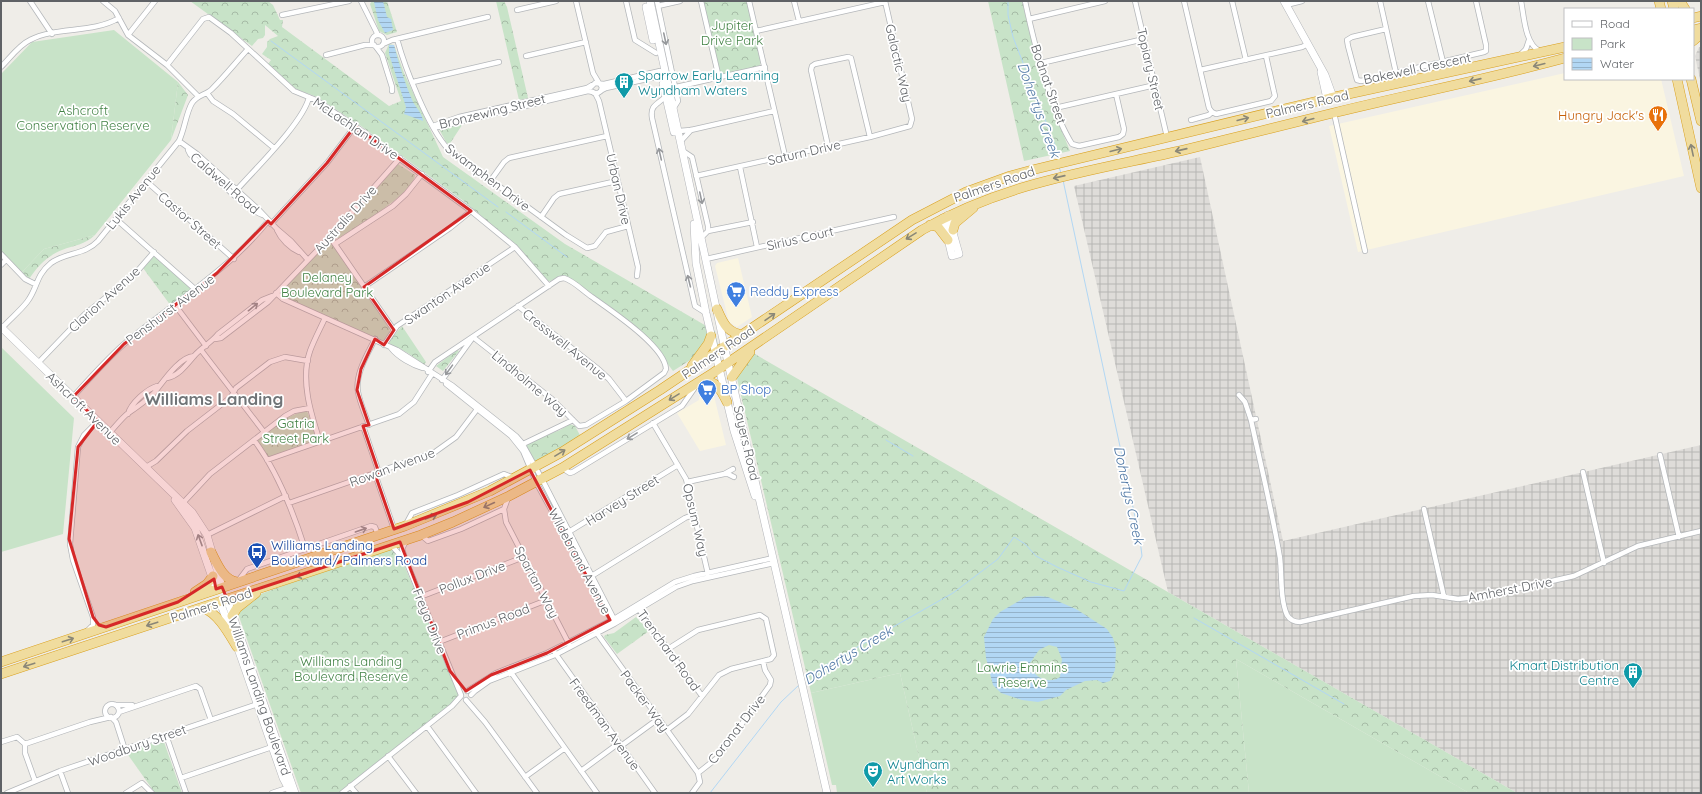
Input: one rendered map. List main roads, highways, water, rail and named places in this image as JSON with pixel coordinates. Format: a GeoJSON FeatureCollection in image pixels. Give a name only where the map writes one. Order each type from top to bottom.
{"type":"FeatureCollection","features":[{"type":"Feature","properties":{"kind":"highway","name":"Palmers Road"},"geometry":{"type":"LineString","coordinates":[[1,662],[405,526],[468,502],[515,479],[688,372],[912,220],[940,204],[966,192],[1010,176],[1167,137],[1330,98],[1564,47]]}},
{"type":"Feature","properties":{"kind":"highway","name":"Palmers Road"},"geometry":{"type":"LineString","coordinates":[[1,674],[421,535],[509,496],[562,468],[719,369],[893,248],[946,216],[984,200],[1036,182],[1252,134],[1564,58]]}},
{"type":"Feature","properties":{"kind":"highway"},"geometry":{"type":"LineString","coordinates":[[1677,80],[1701,188]]}},
{"type":"Feature","properties":{"kind":"highway"},"geometry":{"type":"LineString","coordinates":[[1691,80],[1701,121]]}},
{"type":"Feature","properties":{"kind":"highway"},"geometry":{"type":"LineString","coordinates":[[1330,98],[1334,113]]}},
{"type":"Feature","properties":{"kind":"highway"},"geometry":{"type":"LineString","coordinates":[[953,230],[955,223],[984,200]]}},
{"type":"Feature","properties":{"kind":"highway"},"geometry":{"type":"LineString","coordinates":[[940,204],[946,216]]}},
{"type":"Feature","properties":{"kind":"highway"},"geometry":{"type":"LineString","coordinates":[[930,225],[938,227],[948,240]]}},
{"type":"Feature","properties":{"kind":"highway"},"geometry":{"type":"LineString","coordinates":[[717,309],[727,329],[732,333],[744,335]]}},
{"type":"Feature","properties":{"kind":"highway"},"geometry":{"type":"LineString","coordinates":[[688,372],[708,344],[711,336]]}},
{"type":"Feature","properties":{"kind":"highway"},"geometry":{"type":"LineString","coordinates":[[732,377],[739,365],[757,343]]}},
{"type":"Feature","properties":{"kind":"highway"},"geometry":{"type":"LineString","coordinates":[[700,381],[709,380],[716,384],[727,402]]}},
{"type":"Feature","properties":{"kind":"highway"},"geometry":{"type":"LineString","coordinates":[[211,552],[223,574],[230,580],[237,582]]}},
{"type":"Feature","properties":{"kind":"highway"},"geometry":{"type":"LineString","coordinates":[[178,602],[202,588],[213,576]]}},
{"type":"Feature","properties":{"kind":"highway"},"geometry":{"type":"LineString","coordinates":[[232,616],[236,608],[264,587]]}},
{"type":"Feature","properties":{"kind":"highway"},"geometry":{"type":"LineString","coordinates":[[219,588],[224,600]]}},
{"type":"Feature","properties":{"kind":"highway"},"geometry":{"type":"LineString","coordinates":[[203,608],[213,614],[237,647]]}},
{"type":"Feature","properties":{"kind":"main road","name":"Sayers Road"},"geometry":{"type":"LineString","coordinates":[[645,1],[656,53],[673,109],[694,222],[697,269],[715,354],[742,458],[767,532]]}},
{"type":"Feature","properties":{"kind":"main road","name":"Sayers Road"},"geometry":{"type":"LineString","coordinates":[[650,1],[663,73],[665,97],[676,131],[681,140],[728,363],[827,793]]}},
{"type":"Feature","properties":{"kind":"main road"},"geometry":{"type":"LineString","coordinates":[[1285,3],[1320,64],[1325,75],[1330,98]]}},
{"type":"Feature","properties":{"kind":"main road"},"geometry":{"type":"LineString","coordinates":[[946,216],[953,230],[959,254],[952,256],[948,240],[946,216]]}},
{"type":"Feature","properties":{"kind":"main road","name":"Ashcroft Avenue"},"geometry":{"type":"LineString","coordinates":[[2,328],[199,520],[207,535],[219,588]]}},
{"type":"Feature","properties":{"kind":"main road","name":"Ashcroft Avenue"},"geometry":{"type":"LineString","coordinates":[[167,488],[195,528],[219,588]]}},
{"type":"Feature","properties":{"kind":"main road","name":"Williams Landing Boulevard"},"geometry":{"type":"LineString","coordinates":[[224,600],[232,616],[261,704],[272,747],[289,790]]}},
{"type":"Feature","properties":{"kind":"main road","name":"Williams Landing Boulevard"},"geometry":{"type":"LineString","coordinates":[[224,600],[237,647],[261,704],[295,793]]}},
{"type":"Feature","properties":{"kind":"water"},"geometry":{"type":"Polygon","coordinates":[[[383,1],[387,17],[391,19],[393,30],[385,33],[378,20],[374,2],[383,1]]]}},
{"type":"Feature","properties":{"kind":"water"},"geometry":{"type":"Polygon","coordinates":[[[389,45],[394,45],[407,88],[413,102],[422,116],[423,121],[404,114],[406,107],[389,54],[389,45]]]}},
{"type":"Feature","properties":{"kind":"water"},"geometry":{"type":"Polygon","coordinates":[[[1026,597],[1048,597],[1076,609],[1107,629],[1113,638],[1116,649],[1115,670],[1110,681],[1103,683],[1097,680],[1085,681],[1066,690],[1060,696],[1038,702],[1022,700],[1001,693],[993,685],[986,658],[984,637],[993,619],[1000,612],[1026,597]],[[1049,645],[1039,650],[1030,663],[1031,668],[1037,676],[1046,680],[1060,677],[1062,659],[1057,647],[1049,645]]]}},
{"type":"Feature","properties":{"kind":"waterway","name":"Dohertys Creek"},"geometry":{"type":"LineString","coordinates":[[1008,1],[1008,15],[1013,37],[1056,148],[1058,160]]}},
{"type":"Feature","properties":{"kind":"waterway"},"geometry":{"type":"LineString","coordinates":[[271,41],[498,207]]}},
{"type":"Feature","properties":{"kind":"waterway","name":"Dohertys Creek"},"geometry":{"type":"LineString","coordinates":[[1059,167],[1061,173]]}},
{"type":"Feature","properties":{"kind":"waterway","name":"Dohertys Creek"},"geometry":{"type":"LineString","coordinates":[[804,680],[810,674],[953,593],[998,559],[1014,537],[1025,544],[1036,556],[1057,567],[1091,582],[1124,591],[1142,556],[1140,540],[1063,180]]}},
{"type":"Feature","properties":{"kind":"waterway"},"geometry":{"type":"LineString","coordinates":[[506,212],[567,257]]}},
{"type":"Feature","properties":{"kind":"waterway"},"geometry":{"type":"LineString","coordinates":[[886,440],[913,456]]}},
{"type":"Feature","properties":{"kind":"waterway"},"geometry":{"type":"LineString","coordinates":[[1194,618],[1344,704]]}},
{"type":"Feature","properties":{"kind":"waterway","name":"Dohertys Creek"},"geometry":{"type":"LineString","coordinates":[[710,793],[781,702],[799,685]]}},
{"type":"Feature","properties":{"kind":"place","name":"Sparrow Early Learning Wyndham Waters"},"geometry":{"type":"Point","coordinates":[624,99]}},
{"type":"Feature","properties":{"kind":"place","name":"Hungry Jack's"},"geometry":{"type":"Point","coordinates":[1658,132]}},
{"type":"Feature","properties":{"kind":"place","name":"Reddy Express"},"geometry":{"type":"Point","coordinates":[736,308]}},
{"type":"Feature","properties":{"kind":"place","name":"BP Shop"},"geometry":{"type":"Point","coordinates":[707,406]}},
{"type":"Feature","properties":{"kind":"place","name":"Williams Landing Boulevard/ Palmers Road"},"geometry":{"type":"Point","coordinates":[257,569]}},
{"type":"Feature","properties":{"kind":"place","name":"Kmart Distribution Centre"},"geometry":{"type":"Point","coordinates":[1633,689]}},
{"type":"Feature","properties":{"kind":"place","name":"Wyndham Art Works"},"geometry":{"type":"Point","coordinates":[873,788]}},
{"type":"Feature","properties":{"kind":"district","name":"Williams Landing"},"geometry":{"type":"Point","coordinates":[214,399]}},
{"type":"Feature","properties":{"kind":"park label","name":"Jupiter Drive Park"},"geometry":{"type":"Point","coordinates":[732,32]}},
{"type":"Feature","properties":{"kind":"park label","name":"Ashcroft Conservation Reserve"},"geometry":{"type":"Point","coordinates":[83,118]}},
{"type":"Feature","properties":{"kind":"park label","name":"Delaney Boulevard Park"},"geometry":{"type":"Point","coordinates":[327,284]}},
{"type":"Feature","properties":{"kind":"park label","name":"Gatria Street Park"},"geometry":{"type":"Point","coordinates":[296,430]}},
{"type":"Feature","properties":{"kind":"park label","name":"Williams Landing Boulevard Reserve"},"geometry":{"type":"Point","coordinates":[351,668]}},
{"type":"Feature","properties":{"kind":"park label","name":"Lawrie Emmins Reserve"},"geometry":{"type":"Point","coordinates":[1022,674]}}]}
